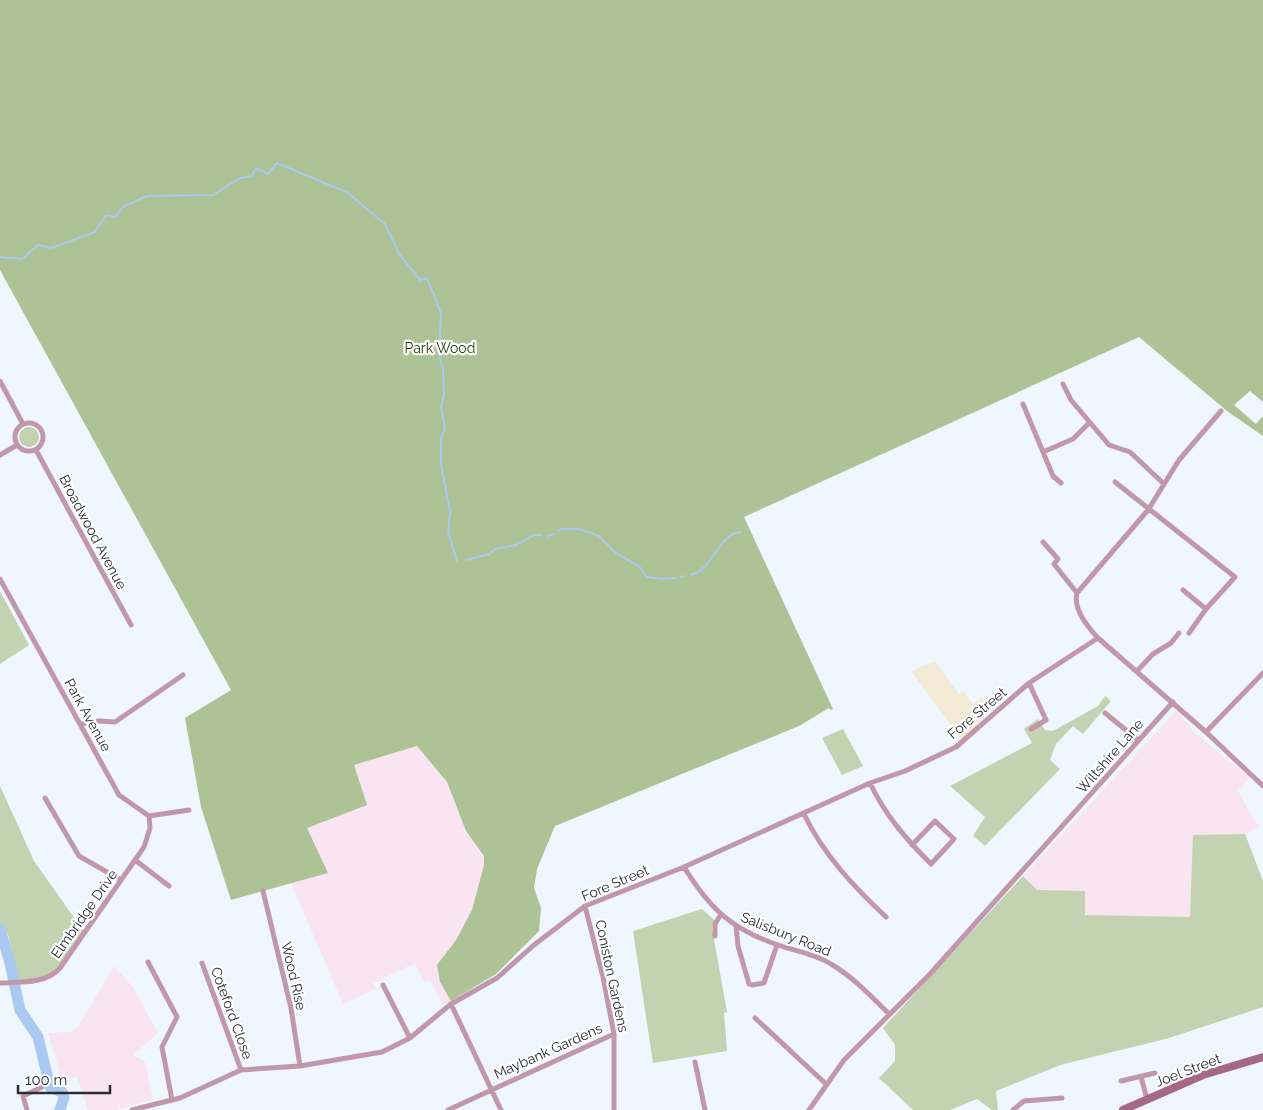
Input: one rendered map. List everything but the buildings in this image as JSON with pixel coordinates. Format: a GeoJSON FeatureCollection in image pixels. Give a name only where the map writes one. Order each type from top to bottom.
{"type":"FeatureCollection","features":[{"type":"Feature","properties":{"kind":"main road","name":"Joel Street"},"geometry":{"type":"LineString","coordinates":[[1123,1110],[1203,1075],[1263,1057]]}},
{"type":"Feature","properties":{"kind":"street"},"geometry":{"type":"LineString","coordinates":[[0,381],[23,424]]}},
{"type":"Feature","properties":{"kind":"street"},"geometry":{"type":"LineString","coordinates":[[1063,384],[1071,400],[1109,445],[1130,452],[1163,483]]}},
{"type":"Feature","properties":{"kind":"street"},"geometry":{"type":"LineString","coordinates":[[1022,404],[1052,476],[1061,483]]}},
{"type":"Feature","properties":{"kind":"street"},"geometry":{"type":"LineString","coordinates":[[1077,593],[1148,510],[1179,460],[1221,411]]}},
{"type":"Feature","properties":{"kind":"street"},"geometry":{"type":"LineString","coordinates":[[1043,452],[1072,439],[1089,423]]}},
{"type":"Feature","properties":{"kind":"street"},"geometry":{"type":"LineString","coordinates":[[23,424],[35,424],[42,431],[43,441],[36,450],[25,451],[17,445],[15,435],[23,424]]}},
{"type":"Feature","properties":{"kind":"street"},"geometry":{"type":"LineString","coordinates":[[0,456],[17,445]]}},
{"type":"Feature","properties":{"kind":"street","name":"Broadwood Avenue"},"geometry":{"type":"LineString","coordinates":[[36,450],[131,625]]}},
{"type":"Feature","properties":{"kind":"street"},"geometry":{"type":"LineString","coordinates":[[1115,482],[1148,510],[1235,576],[1206,610],[1190,633]]}},
{"type":"Feature","properties":{"kind":"street"},"geometry":{"type":"LineString","coordinates":[[1043,542],[1058,559],[1054,564],[1077,593],[1077,608],[1098,638],[1206,732],[1263,786]]}},
{"type":"Feature","properties":{"kind":"street","name":"Park Avenue"},"geometry":{"type":"LineString","coordinates":[[0,579],[119,795],[149,816]]}},
{"type":"Feature","properties":{"kind":"street"},"geometry":{"type":"LineString","coordinates":[[1183,590],[1206,610]]}},
{"type":"Feature","properties":{"kind":"street"},"geometry":{"type":"LineString","coordinates":[[1137,671],[1153,654],[1171,643],[1179,633]]}},
{"type":"Feature","properties":{"kind":"street","name":"Fore Street"},"geometry":{"type":"LineString","coordinates":[[132,1110],[172,1100],[241,1070],[300,1066],[382,1052],[410,1038],[451,1004],[498,978],[534,945],[585,906],[684,867],[870,783],[905,771],[956,748],[1029,684],[1098,638]]}},
{"type":"Feature","properties":{"kind":"street"},"geometry":{"type":"LineString","coordinates":[[1206,732],[1263,673]]}},
{"type":"Feature","properties":{"kind":"street"},"geometry":{"type":"LineString","coordinates":[[81,724],[99,721],[115,722],[183,675]]}},
{"type":"Feature","properties":{"kind":"street"},"geometry":{"type":"LineString","coordinates":[[1029,684],[1046,720],[1031,728]]}},
{"type":"Feature","properties":{"kind":"street","name":"Wiltshire Lane"},"geometry":{"type":"LineString","coordinates":[[809,1110],[844,1060],[930,974],[1172,702]]}},
{"type":"Feature","properties":{"kind":"street"},"geometry":{"type":"LineString","coordinates":[[1105,713],[1138,740]]}},
{"type":"Feature","properties":{"kind":"street"},"geometry":{"type":"LineString","coordinates":[[870,783],[897,828],[912,845],[931,864],[954,839],[935,821],[912,845]]}},
{"type":"Feature","properties":{"kind":"street"},"geometry":{"type":"LineString","coordinates":[[45,798],[79,856],[121,880]]}},
{"type":"Feature","properties":{"kind":"street"},"geometry":{"type":"LineString","coordinates":[[149,816],[189,810]]}},
{"type":"Feature","properties":{"kind":"street"},"geometry":{"type":"LineString","coordinates":[[804,814],[813,832],[841,870],[886,918]]}},
{"type":"Feature","properties":{"kind":"street","name":"Elmbridge Drive"},"geometry":{"type":"LineString","coordinates":[[0,983],[49,978],[60,968],[144,848],[150,828],[149,816]]}},
{"type":"Feature","properties":{"kind":"street"},"geometry":{"type":"LineString","coordinates":[[135,860],[169,886]]}},
{"type":"Feature","properties":{"kind":"street","name":"Salisbury Road"},"geometry":{"type":"LineString","coordinates":[[684,867],[699,892],[720,916],[736,926],[777,945],[830,963],[860,985],[889,1014]]}},
{"type":"Feature","properties":{"kind":"street","name":"Wood Rise"},"geometry":{"type":"LineString","coordinates":[[263,892],[291,1008],[300,1066]]}},
{"type":"Feature","properties":{"kind":"street","name":"Coniston Gardens"},"geometry":{"type":"LineString","coordinates":[[585,906],[603,977],[614,1034],[614,1110]]}},
{"type":"Feature","properties":{"kind":"street"},"geometry":{"type":"LineString","coordinates":[[715,936],[716,924],[720,916]]}},
{"type":"Feature","properties":{"kind":"street"},"geometry":{"type":"LineString","coordinates":[[736,926],[738,946],[749,984],[764,983],[777,945]]}},
{"type":"Feature","properties":{"kind":"street"},"geometry":{"type":"LineString","coordinates":[[148,962],[176,1017],[162,1047],[172,1100]]}},
{"type":"Feature","properties":{"kind":"street","name":"Coteford Close"},"geometry":{"type":"LineString","coordinates":[[202,963],[241,1070]]}},
{"type":"Feature","properties":{"kind":"street"},"geometry":{"type":"LineString","coordinates":[[383,985],[410,1038]]}},
{"type":"Feature","properties":{"kind":"street"},"geometry":{"type":"LineString","coordinates":[[451,1004],[501,1110]]}},
{"type":"Feature","properties":{"kind":"street"},"geometry":{"type":"LineString","coordinates":[[755,1018],[826,1084]]}},
{"type":"Feature","properties":{"kind":"street","name":"Maybank Gardens"},"geometry":{"type":"LineString","coordinates":[[448,1110],[614,1034]]}},
{"type":"Feature","properties":{"kind":"street"},"geometry":{"type":"LineString","coordinates":[[695,1062],[705,1110]]}},
{"type":"Feature","properties":{"kind":"street"},"geometry":{"type":"LineString","coordinates":[[1121,1081],[1155,1074]]}},
{"type":"Feature","properties":{"kind":"street"},"geometry":{"type":"LineString","coordinates":[[1141,1077],[1147,1099]]}},
{"type":"Feature","properties":{"kind":"street"},"geometry":{"type":"LineString","coordinates":[[27,1110],[23,1098],[26,1092],[42,1087]]}},
{"type":"Feature","properties":{"kind":"street"},"geometry":{"type":"LineString","coordinates":[[1013,1110],[1024,1101],[1062,1098]]}},
{"type":"Feature","properties":{"kind":"shaded area"},"geometry":{"type":"Polygon","coordinates":[[[935,661],[959,694],[963,691],[973,704],[982,697],[991,709],[962,740],[911,671],[935,661]]]}},
{"type":"Feature","properties":{"kind":"shaded area"},"geometry":{"type":"Polygon","coordinates":[[[1176,711],[1201,738],[1250,778],[1238,791],[1258,827],[1245,834],[1263,881],[1263,1007],[1169,1038],[1060,1065],[950,1110],[913,1110],[879,1078],[895,1061],[895,1045],[883,1028],[1176,711]]]}},
{"type":"Feature","properties":{"kind":"shaded area"},"geometry":{"type":"Polygon","coordinates":[[[417,746],[447,782],[466,831],[484,856],[484,865],[472,910],[456,940],[437,965],[440,982],[451,1001],[443,1005],[430,979],[424,982],[415,963],[373,983],[376,989],[343,1004],[291,883],[328,873],[307,828],[354,765],[417,746]]]}},
{"type":"Feature","properties":{"kind":"shaded area"},"geometry":{"type":"Polygon","coordinates":[[[114,966],[133,987],[158,1033],[133,1055],[145,1062],[153,1099],[116,1110],[88,1110],[77,1077],[62,1079],[48,1033],[71,1032],[78,1027],[114,966]]]}},
{"type":"Feature","properties":{"kind":"green space","name":"Park Wood"},"geometry":{"type":"Polygon","coordinates":[[[0,0],[1263,0],[1263,402],[1250,391],[1234,405],[1256,424],[1263,416],[1263,436],[1227,411],[1139,337],[744,517],[833,709],[829,708],[799,726],[555,826],[537,869],[534,888],[541,908],[539,931],[496,974],[451,1001],[440,982],[437,965],[456,940],[472,910],[484,865],[484,856],[466,831],[447,782],[417,746],[354,765],[367,805],[307,828],[328,873],[231,900],[201,807],[185,718],[231,690],[0,270],[0,0]]]}},
{"type":"Feature","properties":{"kind":"green space"},"geometry":{"type":"Polygon","coordinates":[[[29,427],[36,430],[39,437],[36,444],[29,447],[22,444],[19,437],[22,430],[29,427]]]}},
{"type":"Feature","properties":{"kind":"green space"},"geometry":{"type":"Polygon","coordinates":[[[0,591],[29,645],[0,664],[0,591]]]}},
{"type":"Feature","properties":{"kind":"green space"},"geometry":{"type":"Polygon","coordinates":[[[1105,696],[1111,701],[1083,734],[1073,726],[1056,744],[1050,760],[1060,769],[985,846],[973,836],[985,817],[950,786],[1032,743],[1024,729],[1038,719],[1045,730],[1053,731],[1098,706],[1105,696]]]}},
{"type":"Feature","properties":{"kind":"green space"},"geometry":{"type":"Polygon","coordinates":[[[843,729],[863,766],[842,775],[822,738],[843,729]]]}},
{"type":"Feature","properties":{"kind":"green space"},"geometry":{"type":"Polygon","coordinates":[[[0,786],[34,861],[85,933],[54,975],[18,982],[8,934],[0,930],[0,786]]]}},
{"type":"Feature","properties":{"kind":"green space"},"geometry":{"type":"Polygon","coordinates":[[[1245,834],[1263,881],[1263,1007],[1169,1038],[1060,1065],[996,1091],[998,1110],[992,1110],[977,1099],[950,1110],[913,1110],[879,1078],[895,1061],[895,1045],[883,1028],[1023,876],[1037,890],[1085,891],[1085,915],[1190,917],[1193,835],[1245,834]]]}},
{"type":"Feature","properties":{"kind":"green space"},"geometry":{"type":"Polygon","coordinates":[[[702,909],[714,920],[712,928],[727,1012],[724,1013],[727,1051],[653,1063],[633,931],[702,909]]]}},
{"type":"Feature","properties":{"kind":"waterway"},"geometry":{"type":"LineString","coordinates":[[0,257],[22,259],[38,245],[51,248],[95,232],[106,215],[115,217],[123,207],[147,196],[213,195],[240,178],[252,176],[256,168],[268,174],[277,163],[348,193],[385,224],[399,254],[420,280],[427,278],[441,313],[439,356],[443,369],[444,394],[441,407],[445,429],[441,438],[441,464],[450,512],[448,532],[457,561]]}},
{"type":"Feature","properties":{"kind":"waterway"},"geometry":{"type":"LineString","coordinates":[[558,531],[561,529],[579,529],[599,536],[617,554],[639,566],[647,577],[676,578]]}},
{"type":"Feature","properties":{"kind":"waterway"},"geometry":{"type":"LineString","coordinates":[[691,575],[699,572],[705,566],[726,539],[733,534],[741,532]]}},
{"type":"Feature","properties":{"kind":"waterway"},"geometry":{"type":"LineString","coordinates":[[547,536],[554,534]]}},
{"type":"Feature","properties":{"kind":"waterway"},"geometry":{"type":"LineString","coordinates":[[466,560],[490,554],[495,549],[516,545],[534,535],[541,535]]}},
{"type":"Feature","properties":{"kind":"waterway"},"geometry":{"type":"LineString","coordinates":[[0,929],[10,963],[20,1010],[38,1037],[50,1087],[62,1092],[64,1097],[60,1110]]}}]}
